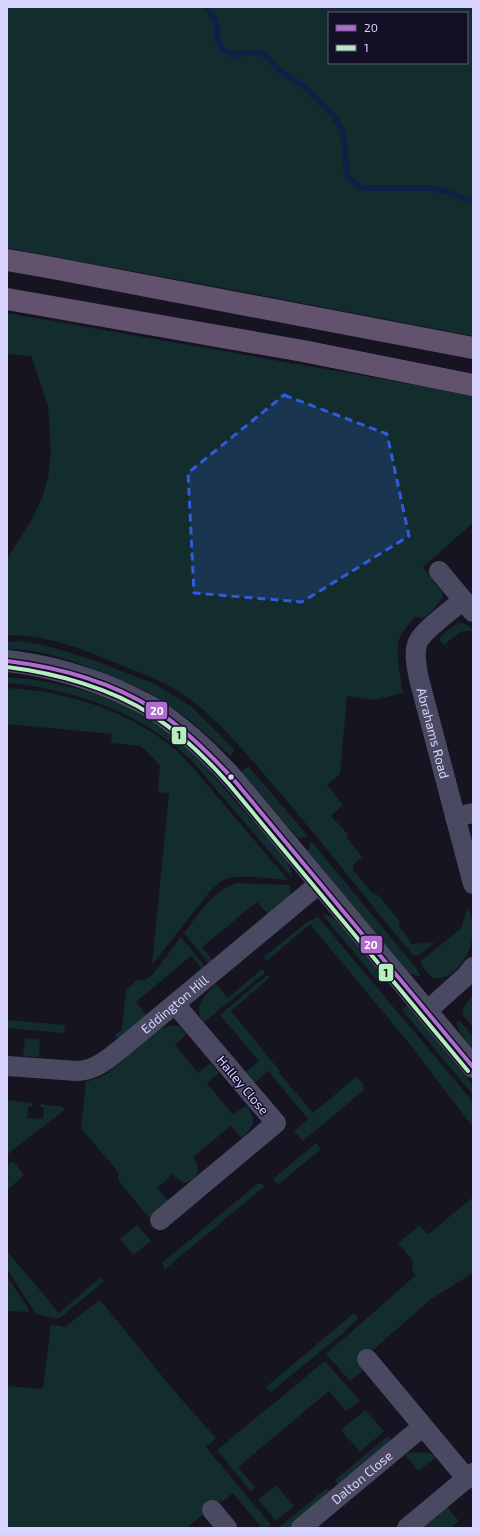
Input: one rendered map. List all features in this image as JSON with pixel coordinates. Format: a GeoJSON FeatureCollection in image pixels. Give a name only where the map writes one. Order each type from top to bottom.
{"type":"FeatureCollection","features":[{"type":"Feature","properties":{"kind":"highway"},"geometry":{"type":"LineString","coordinates":[[7,260],[473,348]]}},
{"type":"Feature","properties":{"kind":"highway"},"geometry":{"type":"LineString","coordinates":[[7,299],[303,351],[473,385]]}},
{"type":"Feature","properties":{"kind":"street","name":"Abrahams Road"},"geometry":{"type":"LineString","coordinates":[[439,571],[468,606],[423,633],[418,642],[416,653],[419,679],[464,815],[473,884]]}},
{"type":"Feature","properties":{"kind":"street"},"geometry":{"type":"LineString","coordinates":[[7,661],[39,665],[73,673],[126,695],[153,708],[205,749],[220,763],[473,1067]]}},
{"type":"Feature","properties":{"kind":"street","name":"Eddington Hill"},"geometry":{"type":"LineString","coordinates":[[7,1066],[77,1071],[88,1070],[105,1062],[320,883]]}},
{"type":"Feature","properties":{"kind":"street"},"geometry":{"type":"LineString","coordinates":[[427,1011],[466,976],[473,966]]}},
{"type":"Feature","properties":{"kind":"street","name":"Halley Close"},"geometry":{"type":"LineString","coordinates":[[160,1220],[276,1123],[175,1004]]}},
{"type":"Feature","properties":{"kind":"street"},"geometry":{"type":"LineString","coordinates":[[367,1359],[422,1427],[470,1476],[408,1528]]}},
{"type":"Feature","properties":{"kind":"street","name":"Dalton Close"},"geometry":{"type":"LineString","coordinates":[[301,1528],[422,1427]]}},
{"type":"Feature","properties":{"kind":"street"},"geometry":{"type":"LineString","coordinates":[[212,1510],[227,1528]]}},
{"type":"Feature","properties":{"kind":"highlighted area"},"geometry":{"type":"Polygon","coordinates":[[[284,395],[387,434],[409,536],[302,602],[194,593],[188,473],[284,395]]]}},
{"type":"Feature","properties":{"kind":"green space"},"geometry":{"type":"Polygon","coordinates":[[[7,7],[473,7],[473,336],[7,248],[7,7]]]}},
{"type":"Feature","properties":{"kind":"green space"},"geometry":{"type":"Polygon","coordinates":[[[7,313],[473,395],[473,523],[423,567],[442,592],[443,597],[434,609],[424,618],[415,617],[400,637],[398,643],[398,656],[403,693],[373,700],[347,696],[340,774],[327,785],[343,805],[331,816],[347,833],[347,838],[362,857],[353,865],[353,870],[373,894],[378,895],[400,922],[399,926],[412,944],[435,942],[420,954],[415,956],[411,953],[251,759],[222,728],[191,700],[141,673],[81,649],[66,644],[37,638],[7,635],[7,559],[33,517],[42,498],[48,478],[51,452],[48,406],[31,356],[7,354],[7,313]]]}},
{"type":"Feature","properties":{"kind":"green space"},"geometry":{"type":"Polygon","coordinates":[[[458,623],[467,625],[473,631],[462,631],[444,645],[439,639],[449,629],[458,623]]]}},
{"type":"Feature","properties":{"kind":"green space"},"geometry":{"type":"Polygon","coordinates":[[[19,641],[44,645],[93,660],[155,684],[192,707],[233,748],[234,752],[230,756],[178,711],[153,695],[135,686],[60,657],[34,651],[7,649],[7,642],[19,641]]]}},
{"type":"Feature","properties":{"kind":"green space"},"geometry":{"type":"Polygon","coordinates":[[[7,677],[59,684],[84,691],[133,710],[156,723],[177,738],[206,767],[283,855],[290,867],[292,878],[192,761],[152,729],[106,706],[58,691],[7,683],[7,677]]]}},
{"type":"Feature","properties":{"kind":"green space"},"geometry":{"type":"Polygon","coordinates":[[[7,688],[52,693],[97,706],[119,714],[159,737],[177,751],[194,769],[288,880],[239,877],[222,881],[211,890],[152,965],[169,793],[158,792],[160,765],[141,746],[111,743],[112,734],[7,724],[7,688]]]}},
{"type":"Feature","properties":{"kind":"green space"},"geometry":{"type":"Polygon","coordinates":[[[248,766],[304,831],[307,837],[298,838],[242,772],[248,766]]]}},
{"type":"Feature","properties":{"kind":"green space"},"geometry":{"type":"Polygon","coordinates":[[[311,841],[416,968],[421,977],[411,974],[406,970],[308,852],[311,841]]]}},
{"type":"Feature","properties":{"kind":"green space"},"geometry":{"type":"Polygon","coordinates":[[[236,883],[291,885],[290,895],[269,915],[257,902],[202,947],[213,961],[208,962],[184,933],[213,897],[227,887],[236,883]]]}},
{"type":"Feature","properties":{"kind":"green space"},"geometry":{"type":"Polygon","coordinates":[[[467,910],[470,912],[472,934],[471,945],[464,960],[454,972],[447,976],[432,978],[422,966],[421,961],[461,928],[467,910]]]}},
{"type":"Feature","properties":{"kind":"green space"},"geometry":{"type":"Polygon","coordinates":[[[322,914],[332,917],[338,922],[386,980],[380,984],[322,914]]]}},
{"type":"Feature","properties":{"kind":"green space"},"geometry":{"type":"Polygon","coordinates":[[[318,917],[473,1102],[473,1127],[408,1042],[310,924],[267,961],[264,957],[307,922],[318,917]]]}},
{"type":"Feature","properties":{"kind":"green space"},"geometry":{"type":"Polygon","coordinates":[[[181,937],[204,965],[203,970],[191,956],[136,1002],[147,1016],[119,1039],[115,1035],[122,1029],[126,990],[138,979],[144,981],[153,974],[181,937]]]}},
{"type":"Feature","properties":{"kind":"green space"},"geometry":{"type":"Polygon","coordinates":[[[262,969],[265,973],[204,1022],[200,1017],[199,1006],[204,997],[216,984],[228,998],[262,969]]]}},
{"type":"Feature","properties":{"kind":"green space"},"geometry":{"type":"Polygon","coordinates":[[[267,975],[269,978],[231,1011],[280,1071],[279,1073],[313,1113],[356,1077],[363,1084],[364,1090],[303,1141],[294,1131],[308,1119],[268,1071],[255,1082],[246,1072],[259,1061],[220,1015],[267,975]]]}},
{"type":"Feature","properties":{"kind":"green space"},"geometry":{"type":"Polygon","coordinates":[[[473,995],[473,1027],[462,1014],[464,1007],[473,995]]]}},
{"type":"Feature","properties":{"kind":"green space"},"geometry":{"type":"Polygon","coordinates":[[[407,1005],[473,1085],[473,1095],[402,1010],[407,1005]]]}},
{"type":"Feature","properties":{"kind":"green space"},"geometry":{"type":"Polygon","coordinates":[[[7,1020],[65,1025],[64,1033],[7,1028],[7,1020]]]}},
{"type":"Feature","properties":{"kind":"green space"},"geometry":{"type":"Polygon","coordinates":[[[459,1020],[473,1036],[473,1050],[459,1031],[457,1022],[459,1020]]]}},
{"type":"Feature","properties":{"kind":"green space"},"geometry":{"type":"Polygon","coordinates":[[[175,1025],[180,1027],[186,1034],[175,1045],[198,1073],[211,1063],[219,1073],[207,1083],[233,1115],[246,1105],[252,1115],[253,1123],[249,1130],[241,1138],[231,1126],[193,1157],[196,1162],[198,1173],[193,1179],[184,1183],[173,1174],[157,1188],[168,1201],[149,1218],[118,1180],[119,1173],[81,1128],[86,1082],[105,1075],[159,1030],[175,1025]]]}},
{"type":"Feature","properties":{"kind":"green space"},"geometry":{"type":"Polygon","coordinates":[[[25,1038],[40,1040],[39,1057],[23,1056],[25,1038]]]}},
{"type":"Feature","properties":{"kind":"green space"},"geometry":{"type":"Polygon","coordinates":[[[7,1100],[32,1103],[32,1107],[28,1107],[27,1118],[43,1119],[44,1108],[40,1107],[41,1104],[63,1107],[64,1110],[7,1155],[7,1100]]]}},
{"type":"Feature","properties":{"kind":"green space"},"geometry":{"type":"Polygon","coordinates":[[[316,1143],[321,1149],[278,1185],[273,1179],[316,1143]]]}},
{"type":"Feature","properties":{"kind":"green space"},"geometry":{"type":"Polygon","coordinates":[[[13,1161],[24,1175],[7,1190],[7,1165],[13,1161]]]}},
{"type":"Feature","properties":{"kind":"green space"},"geometry":{"type":"Polygon","coordinates":[[[258,1183],[265,1186],[165,1269],[162,1263],[258,1183]]]}},
{"type":"Feature","properties":{"kind":"green space"},"geometry":{"type":"Polygon","coordinates":[[[473,1197],[473,1273],[431,1299],[358,1363],[364,1370],[350,1381],[326,1354],[416,1275],[412,1271],[413,1261],[398,1243],[419,1226],[429,1234],[473,1197]]]}},
{"type":"Feature","properties":{"kind":"green space"},"geometry":{"type":"Polygon","coordinates":[[[137,1225],[151,1241],[133,1255],[120,1239],[137,1225]]]}},
{"type":"Feature","properties":{"kind":"green space"},"geometry":{"type":"Polygon","coordinates":[[[7,1251],[59,1313],[95,1282],[101,1278],[104,1281],[59,1319],[36,1314],[7,1269],[7,1251]]]}},
{"type":"Feature","properties":{"kind":"green space"},"geometry":{"type":"Polygon","coordinates":[[[7,1276],[29,1310],[28,1312],[7,1311],[7,1276]]]}},
{"type":"Feature","properties":{"kind":"green space"},"geometry":{"type":"Polygon","coordinates":[[[100,1300],[181,1399],[216,1438],[206,1447],[271,1525],[267,1528],[262,1528],[233,1493],[221,1503],[219,1501],[187,1528],[7,1528],[7,1386],[43,1389],[51,1324],[65,1327],[100,1300]]]}},
{"type":"Feature","properties":{"kind":"green space"},"geometry":{"type":"Polygon","coordinates":[[[354,1313],[359,1318],[343,1333],[271,1392],[266,1387],[354,1313]]]}},
{"type":"Feature","properties":{"kind":"green space"},"geometry":{"type":"Polygon","coordinates":[[[325,1361],[360,1401],[346,1411],[329,1391],[238,1467],[255,1487],[251,1492],[217,1450],[325,1361]]]}},
{"type":"Feature","properties":{"kind":"green space"},"geometry":{"type":"Polygon","coordinates":[[[365,1410],[384,1431],[360,1452],[341,1430],[365,1410]]]}},
{"type":"Feature","properties":{"kind":"green space"},"geometry":{"type":"Polygon","coordinates":[[[388,1436],[393,1442],[344,1484],[338,1484],[335,1480],[388,1436]]]}},
{"type":"Feature","properties":{"kind":"green space"},"geometry":{"type":"Polygon","coordinates":[[[411,1452],[430,1453],[436,1457],[418,1471],[405,1455],[411,1452]]]}},
{"type":"Feature","properties":{"kind":"green space"},"geometry":{"type":"Polygon","coordinates":[[[276,1485],[294,1506],[276,1521],[258,1500],[276,1485]]]}},
{"type":"Feature","properties":{"kind":"green space"},"geometry":{"type":"Polygon","coordinates":[[[327,1488],[331,1495],[291,1528],[278,1528],[327,1488]]]}},
{"type":"Feature","properties":{"kind":"green space"},"geometry":{"type":"Polygon","coordinates":[[[447,1507],[459,1521],[451,1528],[424,1528],[426,1525],[447,1507]]]}},
{"type":"Feature","properties":{"kind":"waterway"},"geometry":{"type":"LineString","coordinates":[[207,7],[216,22],[218,41],[223,50],[231,54],[261,53],[266,56],[281,72],[304,86],[333,115],[343,132],[347,175],[355,184],[364,188],[430,188],[448,192],[473,202]]}},
{"type":"Feature","properties":{"kind":"transit line","name":"20"},"geometry":{"type":"LineString","coordinates":[[7,661],[45,667],[83,677],[120,691],[154,709],[186,733],[234,780],[473,1067]]}},
{"type":"Feature","properties":{"kind":"transit line","name":"1"},"geometry":{"type":"LineString","coordinates":[[7,667],[44,673],[82,683],[119,697],[136,705],[163,722],[183,738],[229,784],[468,1071]]}}]}
